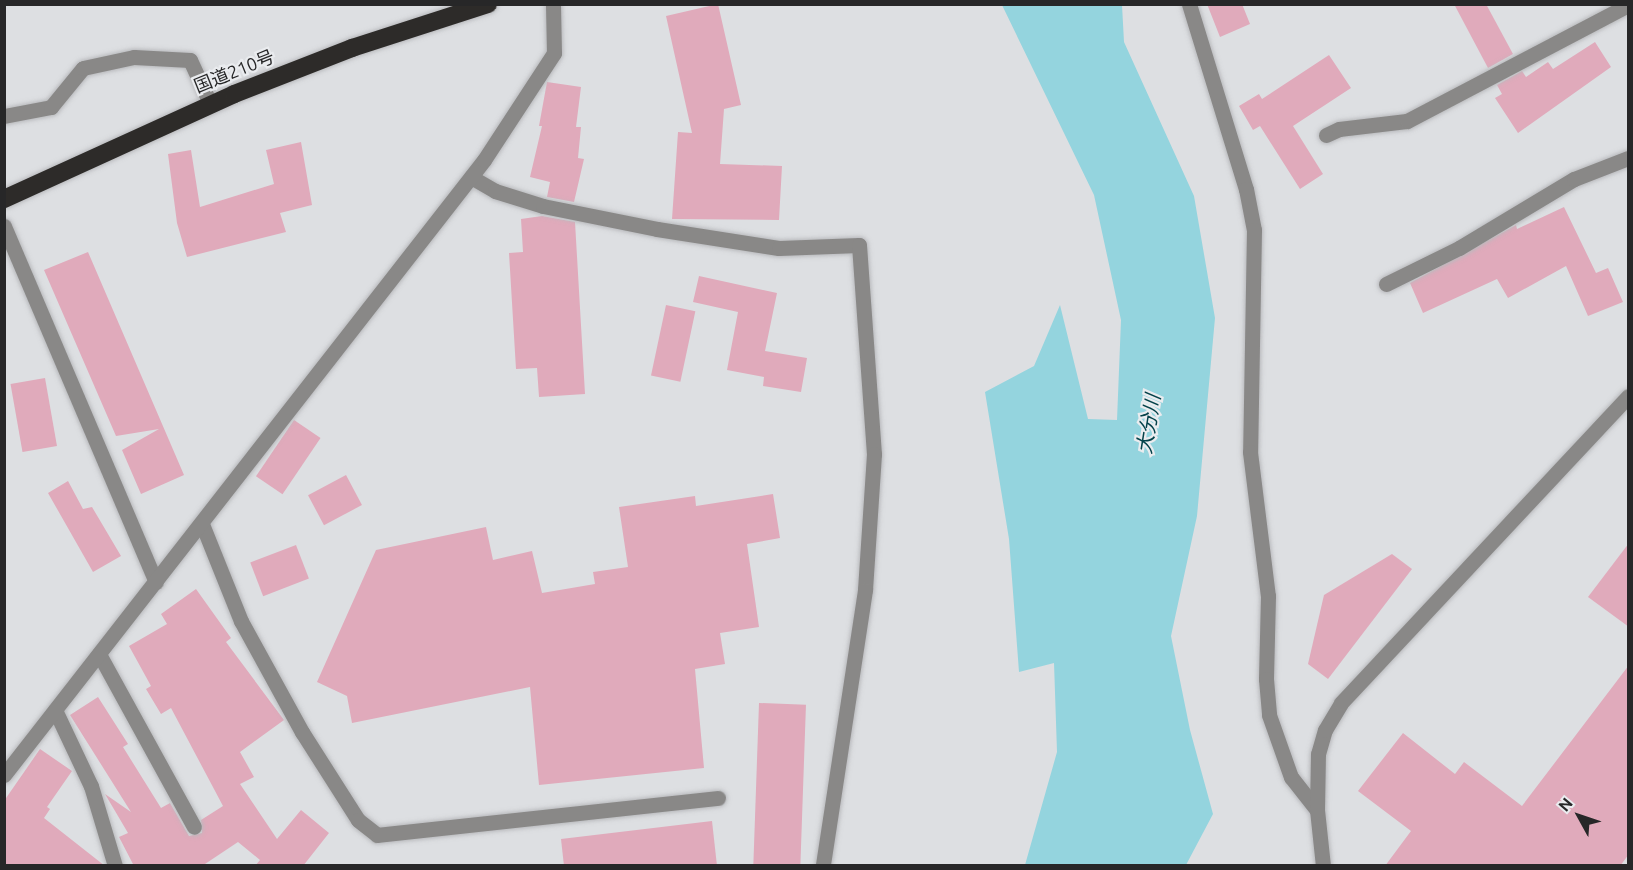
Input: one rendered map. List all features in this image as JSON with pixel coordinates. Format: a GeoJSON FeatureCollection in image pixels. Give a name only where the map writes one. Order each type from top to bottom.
{"type":"FeatureCollection","features":[{"type":"Feature","properties":{"kind":"highway","name":"国道210号"},"geometry":{"type":"LineString","coordinates":[[4,199],[210,103],[352,48],[488,4]]}},
{"type":"Feature","properties":{"kind":"street"},"geometry":{"type":"LineString","coordinates":[[4,775],[471,177],[555,53],[553,4]]}},
{"type":"Feature","properties":{"kind":"street"},"geometry":{"type":"LineString","coordinates":[[1189,4],[1241,172],[1254,230],[1250,452],[1268,596],[1266,680],[1269,715],[1291,777],[1317,810]]}},
{"type":"Feature","properties":{"kind":"street"},"geometry":{"type":"LineString","coordinates":[[1326,135],[1339,129],[1407,121],[1629,5]]}},
{"type":"Feature","properties":{"kind":"street"},"geometry":{"type":"LineString","coordinates":[[4,116],[51,107],[83,68],[134,57],[190,60],[210,103]]}},
{"type":"Feature","properties":{"kind":"street"},"geometry":{"type":"LineString","coordinates":[[1386,284],[1459,248],[1563,185],[1629,158]]}},
{"type":"Feature","properties":{"kind":"street"},"geometry":{"type":"LineString","coordinates":[[471,177],[495,191],[543,206],[657,229],[780,248],[860,245],[874,454],[865,590],[823,866]]}},
{"type":"Feature","properties":{"kind":"street"},"geometry":{"type":"LineString","coordinates":[[4,226],[156,582]]}},
{"type":"Feature","properties":{"kind":"street"},"geometry":{"type":"LineString","coordinates":[[1323,866],[1317,810],[1318,754],[1325,730],[1341,704],[1629,396]]}},
{"type":"Feature","properties":{"kind":"street"},"geometry":{"type":"LineString","coordinates":[[202,524],[241,621],[302,732],[358,820],[377,835],[718,798]]}},
{"type":"Feature","properties":{"kind":"street"},"geometry":{"type":"LineString","coordinates":[[99,654],[194,827]]}},
{"type":"Feature","properties":{"kind":"street"},"geometry":{"type":"LineString","coordinates":[[55,710],[91,786],[115,866]]}},
{"type":"Feature","properties":{"kind":"water","name":"大分川"},"geometry":{"type":"Polygon","coordinates":[[[1002,5],[1122,5],[1124,42],[1194,196],[1215,318],[1197,516],[1171,636],[1190,730],[1213,814],[1186,865],[1025,865],[1057,752],[1054,663],[1019,672],[1009,539],[985,392],[1034,366],[1060,305],[1088,419],[1117,420],[1121,320],[1094,195],[1002,5]]]}},
{"type":"Feature","properties":{"kind":"building"},"geometry":{"type":"Polygon","coordinates":[[[718,4],[741,105],[724,109],[720,164],[782,166],[779,220],[672,219],[678,132],[692,133],[666,16],[718,4]]]}},
{"type":"Feature","properties":{"kind":"building"},"geometry":{"type":"Polygon","coordinates":[[[1207,4],[1242,4],[1250,24],[1220,37],[1207,4]]]}},
{"type":"Feature","properties":{"kind":"building"},"geometry":{"type":"Polygon","coordinates":[[[1454,4],[1486,4],[1513,54],[1488,68],[1454,4]]]}},
{"type":"Feature","properties":{"kind":"building"},"geometry":{"type":"Polygon","coordinates":[[[1595,42],[1611,67],[1518,133],[1495,98],[1502,94],[1497,85],[1522,71],[1526,77],[1548,62],[1553,69],[1595,42]]]}},
{"type":"Feature","properties":{"kind":"building"},"geometry":{"type":"Polygon","coordinates":[[[1329,55],[1351,88],[1293,126],[1323,174],[1300,189],[1260,126],[1253,130],[1239,106],[1259,94],[1262,99],[1329,55]]]}},
{"type":"Feature","properties":{"kind":"building"},"geometry":{"type":"Polygon","coordinates":[[[547,82],[581,87],[576,127],[581,127],[578,158],[584,159],[574,202],[547,197],[550,182],[530,177],[542,126],[539,126],[547,82]]]}},
{"type":"Feature","properties":{"kind":"building"},"geometry":{"type":"Polygon","coordinates":[[[301,142],[312,205],[280,213],[286,232],[187,257],[177,223],[168,154],[191,150],[200,207],[274,184],[266,150],[301,142]]]}},
{"type":"Feature","properties":{"kind":"building"},"geometry":{"type":"Polygon","coordinates":[[[1564,207],[1596,273],[1608,268],[1623,302],[1588,316],[1566,266],[1508,298],[1497,279],[1423,313],[1410,283],[1516,225],[1517,229],[1564,207]]]}},
{"type":"Feature","properties":{"kind":"building"},"geometry":{"type":"Polygon","coordinates":[[[542,216],[575,222],[585,394],[539,397],[537,368],[516,369],[509,253],[523,252],[521,219],[542,216]]]}},
{"type":"Feature","properties":{"kind":"building"},"geometry":{"type":"Polygon","coordinates":[[[88,252],[184,475],[141,494],[122,450],[159,429],[116,436],[44,270],[88,252]]]}},
{"type":"Feature","properties":{"kind":"building"},"geometry":{"type":"Polygon","coordinates":[[[699,276],[777,293],[765,351],[807,358],[801,392],[763,386],[764,377],[727,370],[738,312],[693,302],[699,276]]]}},
{"type":"Feature","properties":{"kind":"building"},"geometry":{"type":"Polygon","coordinates":[[[666,305],[695,311],[680,382],[651,375],[666,305]]]}},
{"type":"Feature","properties":{"kind":"building"},"geometry":{"type":"Polygon","coordinates":[[[45,378],[57,446],[23,452],[11,384],[45,378]]]}},
{"type":"Feature","properties":{"kind":"building"},"geometry":{"type":"Polygon","coordinates":[[[294,420],[321,438],[283,494],[256,476],[294,420]]]}},
{"type":"Feature","properties":{"kind":"building"},"geometry":{"type":"Polygon","coordinates":[[[346,475],[362,505],[324,525],[308,495],[346,475]]]}},
{"type":"Feature","properties":{"kind":"building"},"geometry":{"type":"Polygon","coordinates":[[[68,481],[83,509],[92,507],[121,556],[93,572],[48,493],[68,481]]]}},
{"type":"Feature","properties":{"kind":"building"},"geometry":{"type":"Polygon","coordinates":[[[773,494],[780,538],[747,544],[759,627],[720,633],[725,664],[695,669],[704,768],[539,785],[530,687],[352,723],[347,696],[317,682],[376,550],[486,527],[493,560],[532,551],[542,593],[595,584],[593,572],[628,567],[619,507],[695,496],[696,506],[773,494]]]}},
{"type":"Feature","properties":{"kind":"building"},"geometry":{"type":"Polygon","coordinates":[[[1629,543],[1629,627],[1588,597],[1629,543]]]}},
{"type":"Feature","properties":{"kind":"building"},"geometry":{"type":"Polygon","coordinates":[[[296,545],[309,579],[263,596],[250,563],[296,545]]]}},
{"type":"Feature","properties":{"kind":"building"},"geometry":{"type":"Polygon","coordinates":[[[1392,554],[1412,569],[1328,679],[1308,664],[1324,595],[1392,554]]]}},
{"type":"Feature","properties":{"kind":"building"},"geometry":{"type":"Polygon","coordinates":[[[196,589],[231,638],[226,642],[284,720],[240,752],[254,777],[240,784],[277,839],[301,810],[329,833],[303,866],[255,866],[260,860],[238,842],[202,866],[134,866],[119,837],[128,833],[105,794],[131,812],[70,715],[98,697],[128,744],[123,747],[161,808],[170,803],[189,836],[202,833],[201,820],[223,806],[171,708],[161,714],[146,689],[151,686],[129,646],[167,624],[161,614],[196,589]]]}},
{"type":"Feature","properties":{"kind":"building"},"geometry":{"type":"Polygon","coordinates":[[[1629,665],[1629,854],[1620,866],[1385,866],[1411,831],[1358,791],[1403,733],[1455,774],[1464,762],[1522,806],[1629,665]]]}},
{"type":"Feature","properties":{"kind":"building"},"geometry":{"type":"Polygon","coordinates":[[[759,703],[806,705],[800,866],[753,866],[759,703]]]}},
{"type":"Feature","properties":{"kind":"building"},"geometry":{"type":"Polygon","coordinates":[[[40,749],[72,771],[47,807],[50,809],[44,818],[105,866],[4,866],[4,801],[40,749]]]}},
{"type":"Feature","properties":{"kind":"building"},"geometry":{"type":"Polygon","coordinates":[[[712,821],[717,866],[564,866],[561,839],[712,821]]]}}]}
